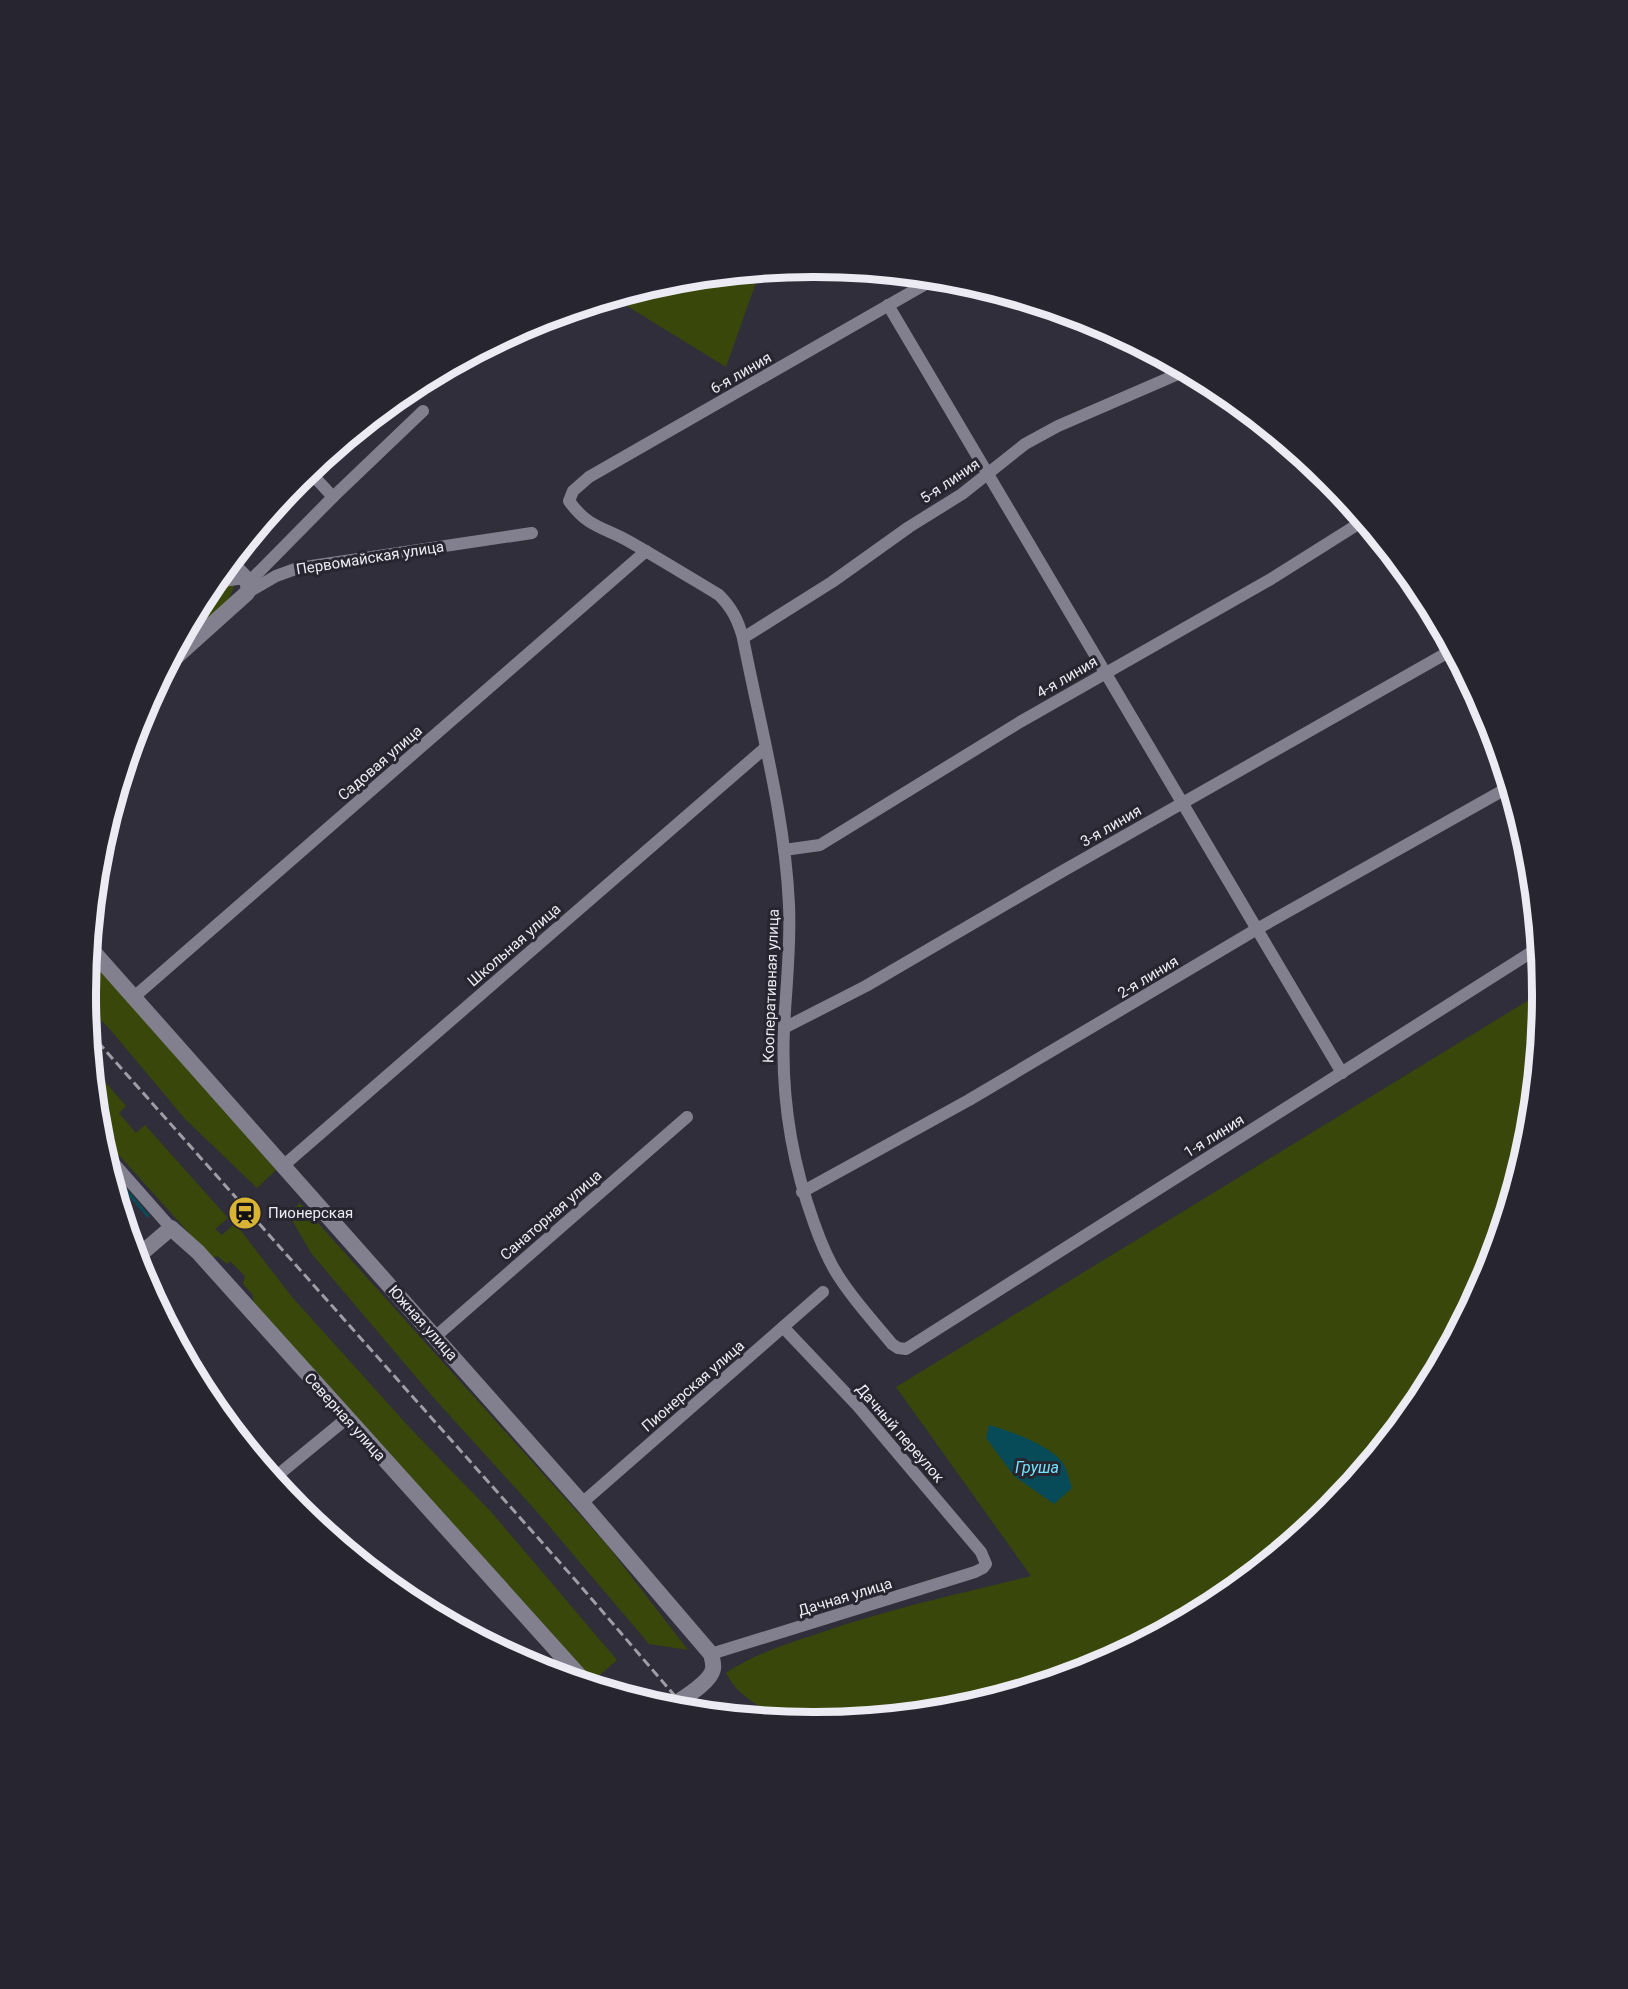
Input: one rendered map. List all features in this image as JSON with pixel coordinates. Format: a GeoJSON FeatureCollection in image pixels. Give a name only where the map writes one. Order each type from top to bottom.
{"type":"FeatureCollection","features":[{"type":"Feature","properties":{"kind":"street","name":"6-я линия"},"geometry":{"type":"LineString","coordinates":[[569,501],[573,491],[590,477],[923,285]]}},
{"type":"Feature","properties":{"kind":"street"},"geometry":{"type":"LineString","coordinates":[[888,305],[1342,1073]]}},
{"type":"Feature","properties":{"kind":"street","name":"5-я линия"},"geometry":{"type":"LineString","coordinates":[[743,638],[832,582],[909,527],[962,494],[1025,444],[1058,426],[1176,375]]}},
{"type":"Feature","properties":{"kind":"street"},"geometry":{"type":"LineString","coordinates":[[226,583],[247,584],[423,411]]}},
{"type":"Feature","properties":{"kind":"street"},"geometry":{"type":"LineString","coordinates":[[316,478],[333,497]]}},
{"type":"Feature","properties":{"kind":"street","name":"Кооперативная улица"},"geometry":{"type":"LineString","coordinates":[[569,501],[578,514],[594,526],[627,540],[719,595],[730,606],[738,621],[784,850],[790,949],[784,1028],[784,1079],[788,1130],[802,1192],[824,1249],[840,1279],[892,1344],[906,1349]]}},
{"type":"Feature","properties":{"kind":"street","name":"4-я линия"},"geometry":{"type":"LineString","coordinates":[[784,850],[820,844],[1020,722],[1271,579],[1357,525]]}},
{"type":"Feature","properties":{"kind":"street","name":"Первомайская улица"},"geometry":{"type":"LineString","coordinates":[[187,645],[247,584],[298,568],[532,533]]}},
{"type":"Feature","properties":{"kind":"street","name":"Садовая улица"},"geometry":{"type":"LineString","coordinates":[[134,997],[646,551]]}},
{"type":"Feature","properties":{"kind":"street"},"geometry":{"type":"LineString","coordinates":[[235,570],[247,584]]}},
{"type":"Feature","properties":{"kind":"street","name":"3-я линия"},"geometry":{"type":"LineString","coordinates":[[784,1028],[866,986],[1445,654]]}},
{"type":"Feature","properties":{"kind":"street","name":"Школьная улица"},"geometry":{"type":"LineString","coordinates":[[283,1166],[765,748]]}},
{"type":"Feature","properties":{"kind":"street","name":"2-я линия"},"geometry":{"type":"LineString","coordinates":[[802,1192],[969,1100],[1257,929],[1502,791]]}},
{"type":"Feature","properties":{"kind":"street","name":"1-я линия"},"geometry":{"type":"LineString","coordinates":[[906,1349],[1530,953]]}},
{"type":"Feature","properties":{"kind":"street","name":"Южная улица"},"geometry":{"type":"LineString","coordinates":[[98,956],[582,1503],[711,1654]]}},
{"type":"Feature","properties":{"kind":"street","name":"Санаторная улица"},"geometry":{"type":"LineString","coordinates":[[435,1337],[687,1116]]}},
{"type":"Feature","properties":{"kind":"street","name":"Северная улица"},"geometry":{"type":"LineString","coordinates":[[117,1167],[171,1228],[198,1252],[575,1671]]}},
{"type":"Feature","properties":{"kind":"street"},"geometry":{"type":"LineString","coordinates":[[144,1251],[171,1228]]}},
{"type":"Feature","properties":{"kind":"street","name":"Пионерская улица"},"geometry":{"type":"LineString","coordinates":[[582,1503],[823,1292]]}},
{"type":"Feature","properties":{"kind":"street","name":"Дачный переулок"},"geometry":{"type":"LineString","coordinates":[[783,1327],[856,1404],[981,1552],[986,1564]]}},
{"type":"Feature","properties":{"kind":"street"},"geometry":{"type":"LineString","coordinates":[[279,1474],[346,1419]]}},
{"type":"Feature","properties":{"kind":"street","name":"Дачная улица"},"geometry":{"type":"LineString","coordinates":[[711,1654],[975,1572],[986,1564]]}},
{"type":"Feature","properties":{"kind":"street"},"geometry":{"type":"LineString","coordinates":[[681,1700],[711,1675],[714,1663],[711,1654]]}},
{"type":"Feature","properties":{"kind":"green space"},"geometry":{"type":"Polygon","coordinates":[[[757,279],[726,367],[622,303],[674,290],[757,279]]]}},
{"type":"Feature","properties":{"kind":"green space"},"geometry":{"type":"Polygon","coordinates":[[[235,584],[227,604],[191,636],[217,596],[224,585],[235,584]]]}},
{"type":"Feature","properties":{"kind":"green space"},"geometry":{"type":"Polygon","coordinates":[[[97,966],[276,1170],[257,1188],[185,1119],[97,1016],[97,966]]]}},
{"type":"Feature","properties":{"kind":"green space"},"geometry":{"type":"Polygon","coordinates":[[[1532,998],[1526,1088],[1518,1135],[1508,1180],[1477,1269],[1436,1354],[1411,1393],[1384,1432],[1322,1502],[1251,1564],[1213,1591],[1173,1616],[1089,1658],[1000,1688],[954,1699],[861,1711],[765,1711],[748,1699],[732,1683],[726,1673],[758,1656],[840,1626],[894,1610],[1031,1576],[896,1387],[1532,998]]]}},
{"type":"Feature","properties":{"kind":"green space"},"geometry":{"type":"Polygon","coordinates":[[[101,1077],[126,1106],[119,1113],[136,1133],[145,1125],[228,1218],[215,1229],[222,1235],[235,1223],[292,1297],[410,1428],[492,1513],[617,1660],[596,1678],[583,1674],[253,1307],[253,1295],[243,1284],[245,1276],[230,1261],[227,1264],[217,1256],[208,1260],[189,1233],[113,1149],[101,1077]]]}},
{"type":"Feature","properties":{"kind":"green space"},"geometry":{"type":"Polygon","coordinates":[[[300,1203],[607,1545],[688,1650],[649,1644],[538,1513],[433,1397],[311,1253],[288,1213],[300,1203]]]}},
{"type":"Feature","properties":{"kind":"water","name":"Груша"},"geometry":{"type":"Polygon","coordinates":[[[989,1425],[1019,1435],[1059,1458],[1064,1465],[1072,1488],[1054,1504],[1014,1476],[986,1438],[989,1425]]]}},
{"type":"Feature","properties":{"kind":"waterway"},"geometry":{"type":"LineString","coordinates":[[122,1185],[148,1216]]}},
{"type":"Feature","properties":{"kind":"railway"},"geometry":{"type":"LineString","coordinates":[[98,1042],[578,1583],[678,1700]]}},
{"type":"Feature","properties":{"kind":"place","name":"Пионерская"},"geometry":{"type":"Point","coordinates":[245,1213]}}]}
